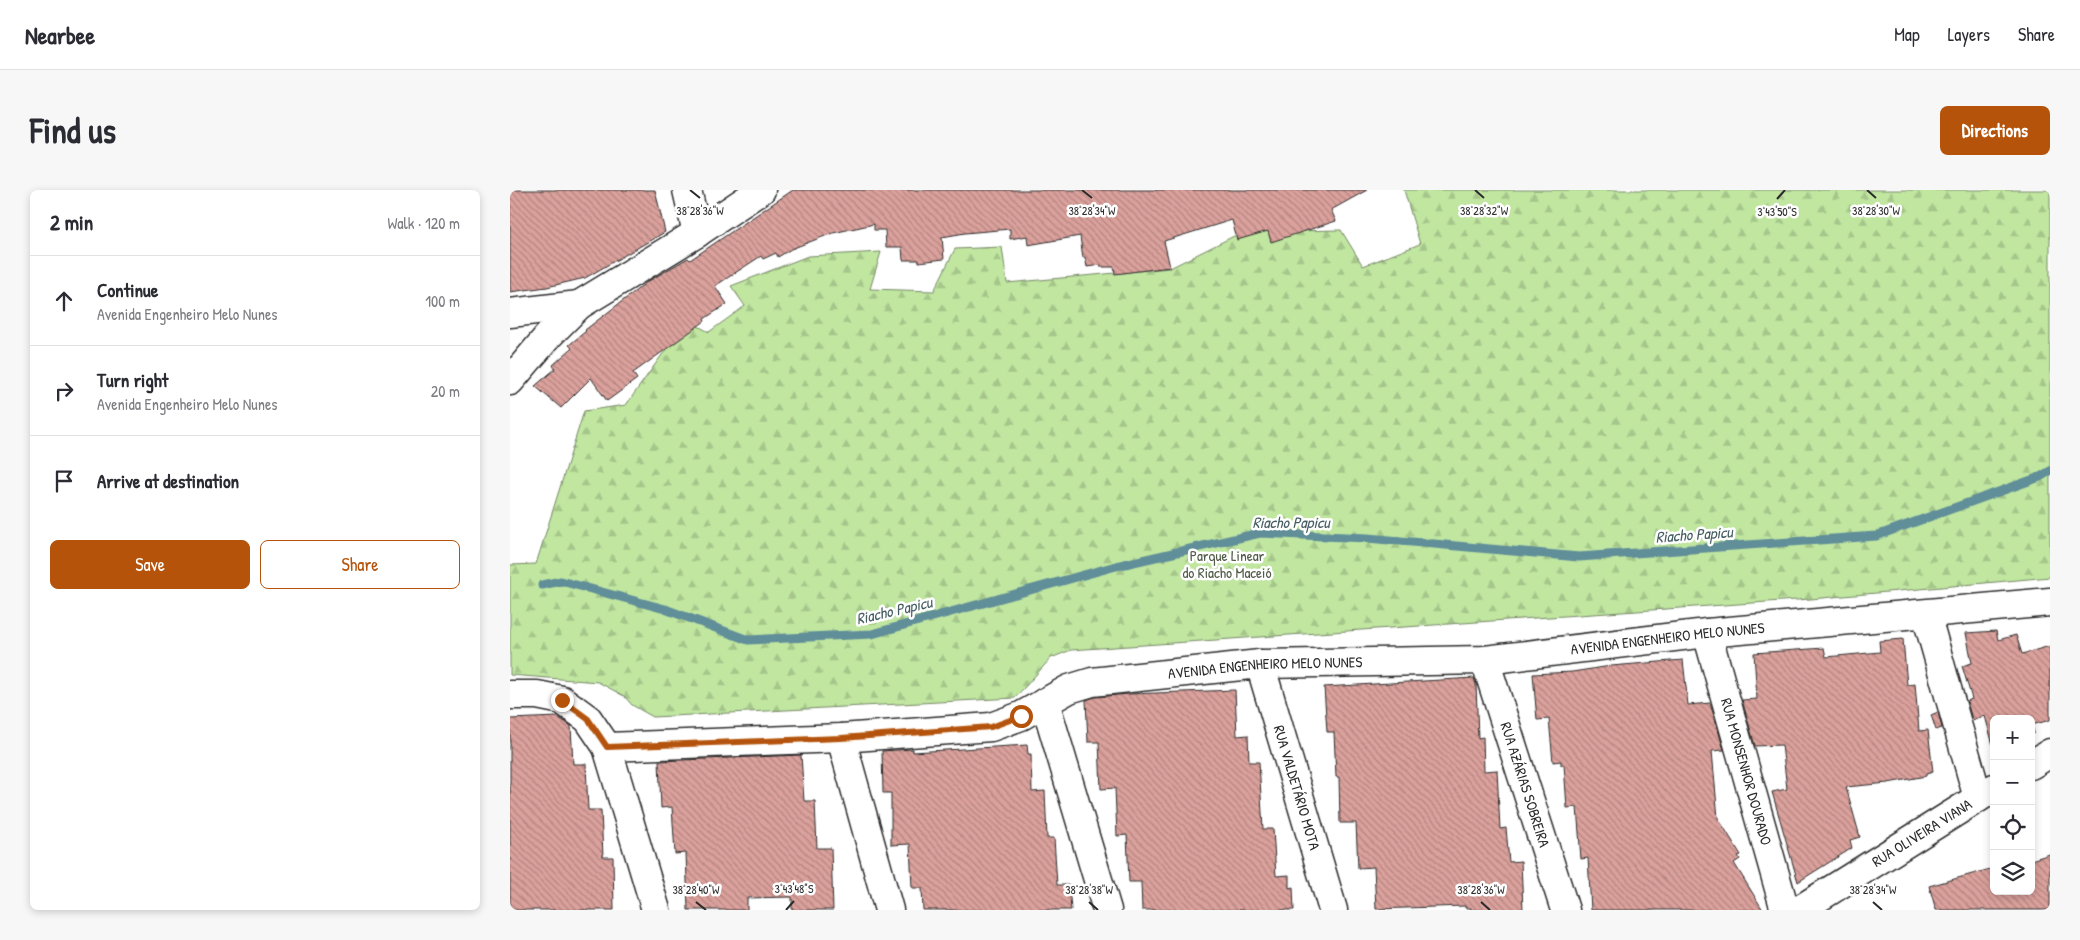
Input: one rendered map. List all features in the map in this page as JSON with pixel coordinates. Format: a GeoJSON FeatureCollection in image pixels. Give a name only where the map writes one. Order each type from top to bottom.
{"type":"FeatureCollection","features":[{"type":"Feature","properties":{"kind":"street"},"geometry":{"type":"LineString","coordinates":[[687,190],[697,233]]}},
{"type":"Feature","properties":{"kind":"street"},"geometry":{"type":"LineString","coordinates":[[513,378],[550,335],[579,306],[697,233],[761,190]]}},
{"type":"Feature","properties":{"kind":"street"},"geometry":{"type":"LineString","coordinates":[[510,312],[579,306]]}},
{"type":"Feature","properties":{"kind":"street"},"geometry":{"type":"LineString","coordinates":[[510,347],[513,378]]}},
{"type":"Feature","properties":{"kind":"street","name":"AVENIDA ENGENHEIRO MELO NUNES"},"geometry":{"type":"LineString","coordinates":[[607,747],[841,738],[991,727],[1021,716],[1069,689],[1092,682],[1260,664],[1485,660],[1708,633],[2050,602]]}},
{"type":"Feature","properties":{"kind":"street"},"geometry":{"type":"LineString","coordinates":[[1926,614],[1986,793]]}},
{"type":"Feature","properties":{"kind":"street","name":"RUA MONSENHOR DOURADO"},"geometry":{"type":"LineString","coordinates":[[1708,633],[1785,910]]}},
{"type":"Feature","properties":{"kind":"street","name":"RUA AZÁRIAS SOBREIRA"},"geometry":{"type":"LineString","coordinates":[[1485,660],[1565,910]]}},
{"type":"Feature","properties":{"kind":"street","name":"RUA VALDETÁRIO MOTA"},"geometry":{"type":"LineString","coordinates":[[1260,664],[1333,910]]}},
{"type":"Feature","properties":{"kind":"street"},"geometry":{"type":"LineString","coordinates":[[510,696],[536,695],[562,700],[588,719],[607,747],[656,910]]}},
{"type":"Feature","properties":{"kind":"street"},"geometry":{"type":"LineString","coordinates":[[1045,702],[1107,910]]}},
{"type":"Feature","properties":{"kind":"street"},"geometry":{"type":"LineString","coordinates":[[841,738],[889,910]]}},
{"type":"Feature","properties":{"kind":"street"},"geometry":{"type":"LineString","coordinates":[[2035,762],[2050,753]]}},
{"type":"Feature","properties":{"kind":"street","name":"RUA OLIVEIRA VIANA"},"geometry":{"type":"LineString","coordinates":[[1799,910],[1986,793]]}},
{"type":"Feature","properties":{"kind":"green space","name":"Parque Linear do Riacho Maceió"},"geometry":{"type":"Polygon","coordinates":[[[1404,190],[2050,190],[2050,577],[1811,599],[1071,650],[1051,658],[1015,698],[653,717],[632,705],[624,696],[598,682],[510,675],[510,565],[536,564],[584,411],[626,405],[687,320],[709,332],[745,306],[731,286],[808,256],[881,252],[870,289],[934,291],[955,249],[1002,247],[1007,283],[1170,268],[1242,232],[1341,230],[1363,266],[1420,244],[1404,190]]]}},
{"type":"Feature","properties":{"kind":"building"},"geometry":{"type":"Polygon","coordinates":[[[510,190],[655,190],[665,232],[585,278],[547,287],[510,292],[510,190]]]}},
{"type":"Feature","properties":{"kind":"building"},"geometry":{"type":"Polygon","coordinates":[[[793,190],[1367,190],[1331,210],[1336,221],[1271,242],[1268,231],[1237,240],[1232,220],[1164,241],[1170,267],[1115,274],[1114,267],[1101,267],[1101,265],[1087,267],[1085,257],[1083,258],[1080,236],[1028,245],[1027,236],[1010,239],[1010,229],[965,233],[942,237],[944,259],[919,262],[919,260],[903,260],[902,247],[886,247],[885,230],[874,230],[874,224],[833,233],[791,249],[778,257],[776,253],[763,259],[761,256],[715,286],[727,304],[704,319],[705,321],[633,373],[637,379],[607,401],[591,378],[561,408],[535,386],[555,369],[553,365],[572,348],[569,345],[585,330],[647,282],[688,258],[690,260],[793,190]]]}},
{"type":"Feature","properties":{"kind":"building"},"geometry":{"type":"Polygon","coordinates":[[[1996,631],[1998,640],[2016,635],[2022,654],[2050,646],[2050,720],[2035,724],[2035,715],[1990,715],[1990,734],[1985,716],[1972,720],[1967,701],[1972,699],[1962,666],[1972,663],[1966,633],[1996,631]]]}},
{"type":"Feature","properties":{"kind":"building"},"geometry":{"type":"Polygon","coordinates":[[[1903,639],[1907,685],[1915,684],[1919,731],[1928,730],[1933,772],[1926,774],[1926,776],[1888,783],[1846,787],[1860,837],[1850,840],[1852,848],[1798,882],[1772,792],[1787,789],[1782,745],[1755,746],[1742,700],[1757,699],[1754,653],[1824,648],[1826,657],[1880,652],[1879,641],[1903,639]]]}},
{"type":"Feature","properties":{"kind":"building"},"geometry":{"type":"Polygon","coordinates":[[[1683,660],[1688,705],[1710,703],[1724,750],[1712,751],[1718,818],[1741,855],[1738,856],[1740,859],[1734,863],[1763,910],[1591,910],[1588,858],[1581,859],[1577,807],[1567,808],[1564,765],[1561,765],[1561,761],[1553,762],[1549,719],[1537,720],[1533,674],[1572,672],[1611,666],[1683,660]]]}},
{"type":"Feature","properties":{"kind":"building"},"geometry":{"type":"Polygon","coordinates":[[[1474,678],[1476,684],[1478,738],[1483,737],[1484,771],[1497,770],[1500,829],[1506,828],[1509,862],[1521,861],[1523,910],[1471,910],[1471,908],[1465,908],[1465,906],[1376,909],[1374,867],[1358,868],[1356,823],[1340,823],[1339,777],[1336,777],[1334,732],[1327,732],[1324,687],[1474,678]]]}},
{"type":"Feature","properties":{"kind":"building"},"geometry":{"type":"Polygon","coordinates":[[[1235,690],[1237,736],[1248,735],[1249,762],[1259,762],[1263,829],[1273,829],[1276,876],[1289,875],[1289,888],[1293,887],[1294,910],[1142,910],[1141,882],[1129,882],[1127,835],[1117,836],[1115,788],[1101,789],[1099,742],[1088,742],[1086,700],[1095,697],[1129,694],[1235,690]]]}},
{"type":"Feature","properties":{"kind":"building"},"geometry":{"type":"Polygon","coordinates":[[[1938,712],[1942,728],[1936,730],[1931,715],[1938,712]]]}},
{"type":"Feature","properties":{"kind":"building"},"geometry":{"type":"Polygon","coordinates":[[[558,717],[571,726],[573,764],[586,764],[588,810],[601,810],[603,857],[613,857],[614,910],[510,910],[510,719],[558,717]]]}},
{"type":"Feature","properties":{"kind":"building"},"geometry":{"type":"Polygon","coordinates":[[[1027,745],[1028,754],[1031,754],[1032,792],[1045,791],[1047,838],[1054,838],[1057,885],[1069,885],[1071,910],[923,910],[922,888],[912,888],[910,844],[891,845],[891,793],[883,793],[882,751],[913,749],[913,752],[1027,745]]]}},
{"type":"Feature","properties":{"kind":"building"},"geometry":{"type":"Polygon","coordinates":[[[801,755],[804,801],[815,801],[817,848],[831,848],[833,910],[792,910],[792,897],[747,898],[747,910],[688,910],[686,853],[675,854],[672,807],[661,808],[659,761],[801,755]]]}},
{"type":"Feature","properties":{"kind":"building"},"geometry":{"type":"Polygon","coordinates":[[[2050,854],[2050,910],[1936,910],[1929,886],[1990,869],[1990,895],[2035,895],[2035,859],[2050,854]]]}},
{"type":"Feature","properties":{"kind":"waterway","name":"Riacho Papicu"},"geometry":{"type":"LineString","coordinates":[[542,585],[561,581],[665,609],[748,640],[872,634],[1116,566],[1260,533],[1367,538],[1579,557],[1876,536],[2040,477],[2050,471]]}},
{"type":"Feature","properties":{"kind":"route"},"geometry":{"type":"LineString","coordinates":[[562,700],[588,719],[607,747],[841,738],[991,727],[1021,716]]}}]}
